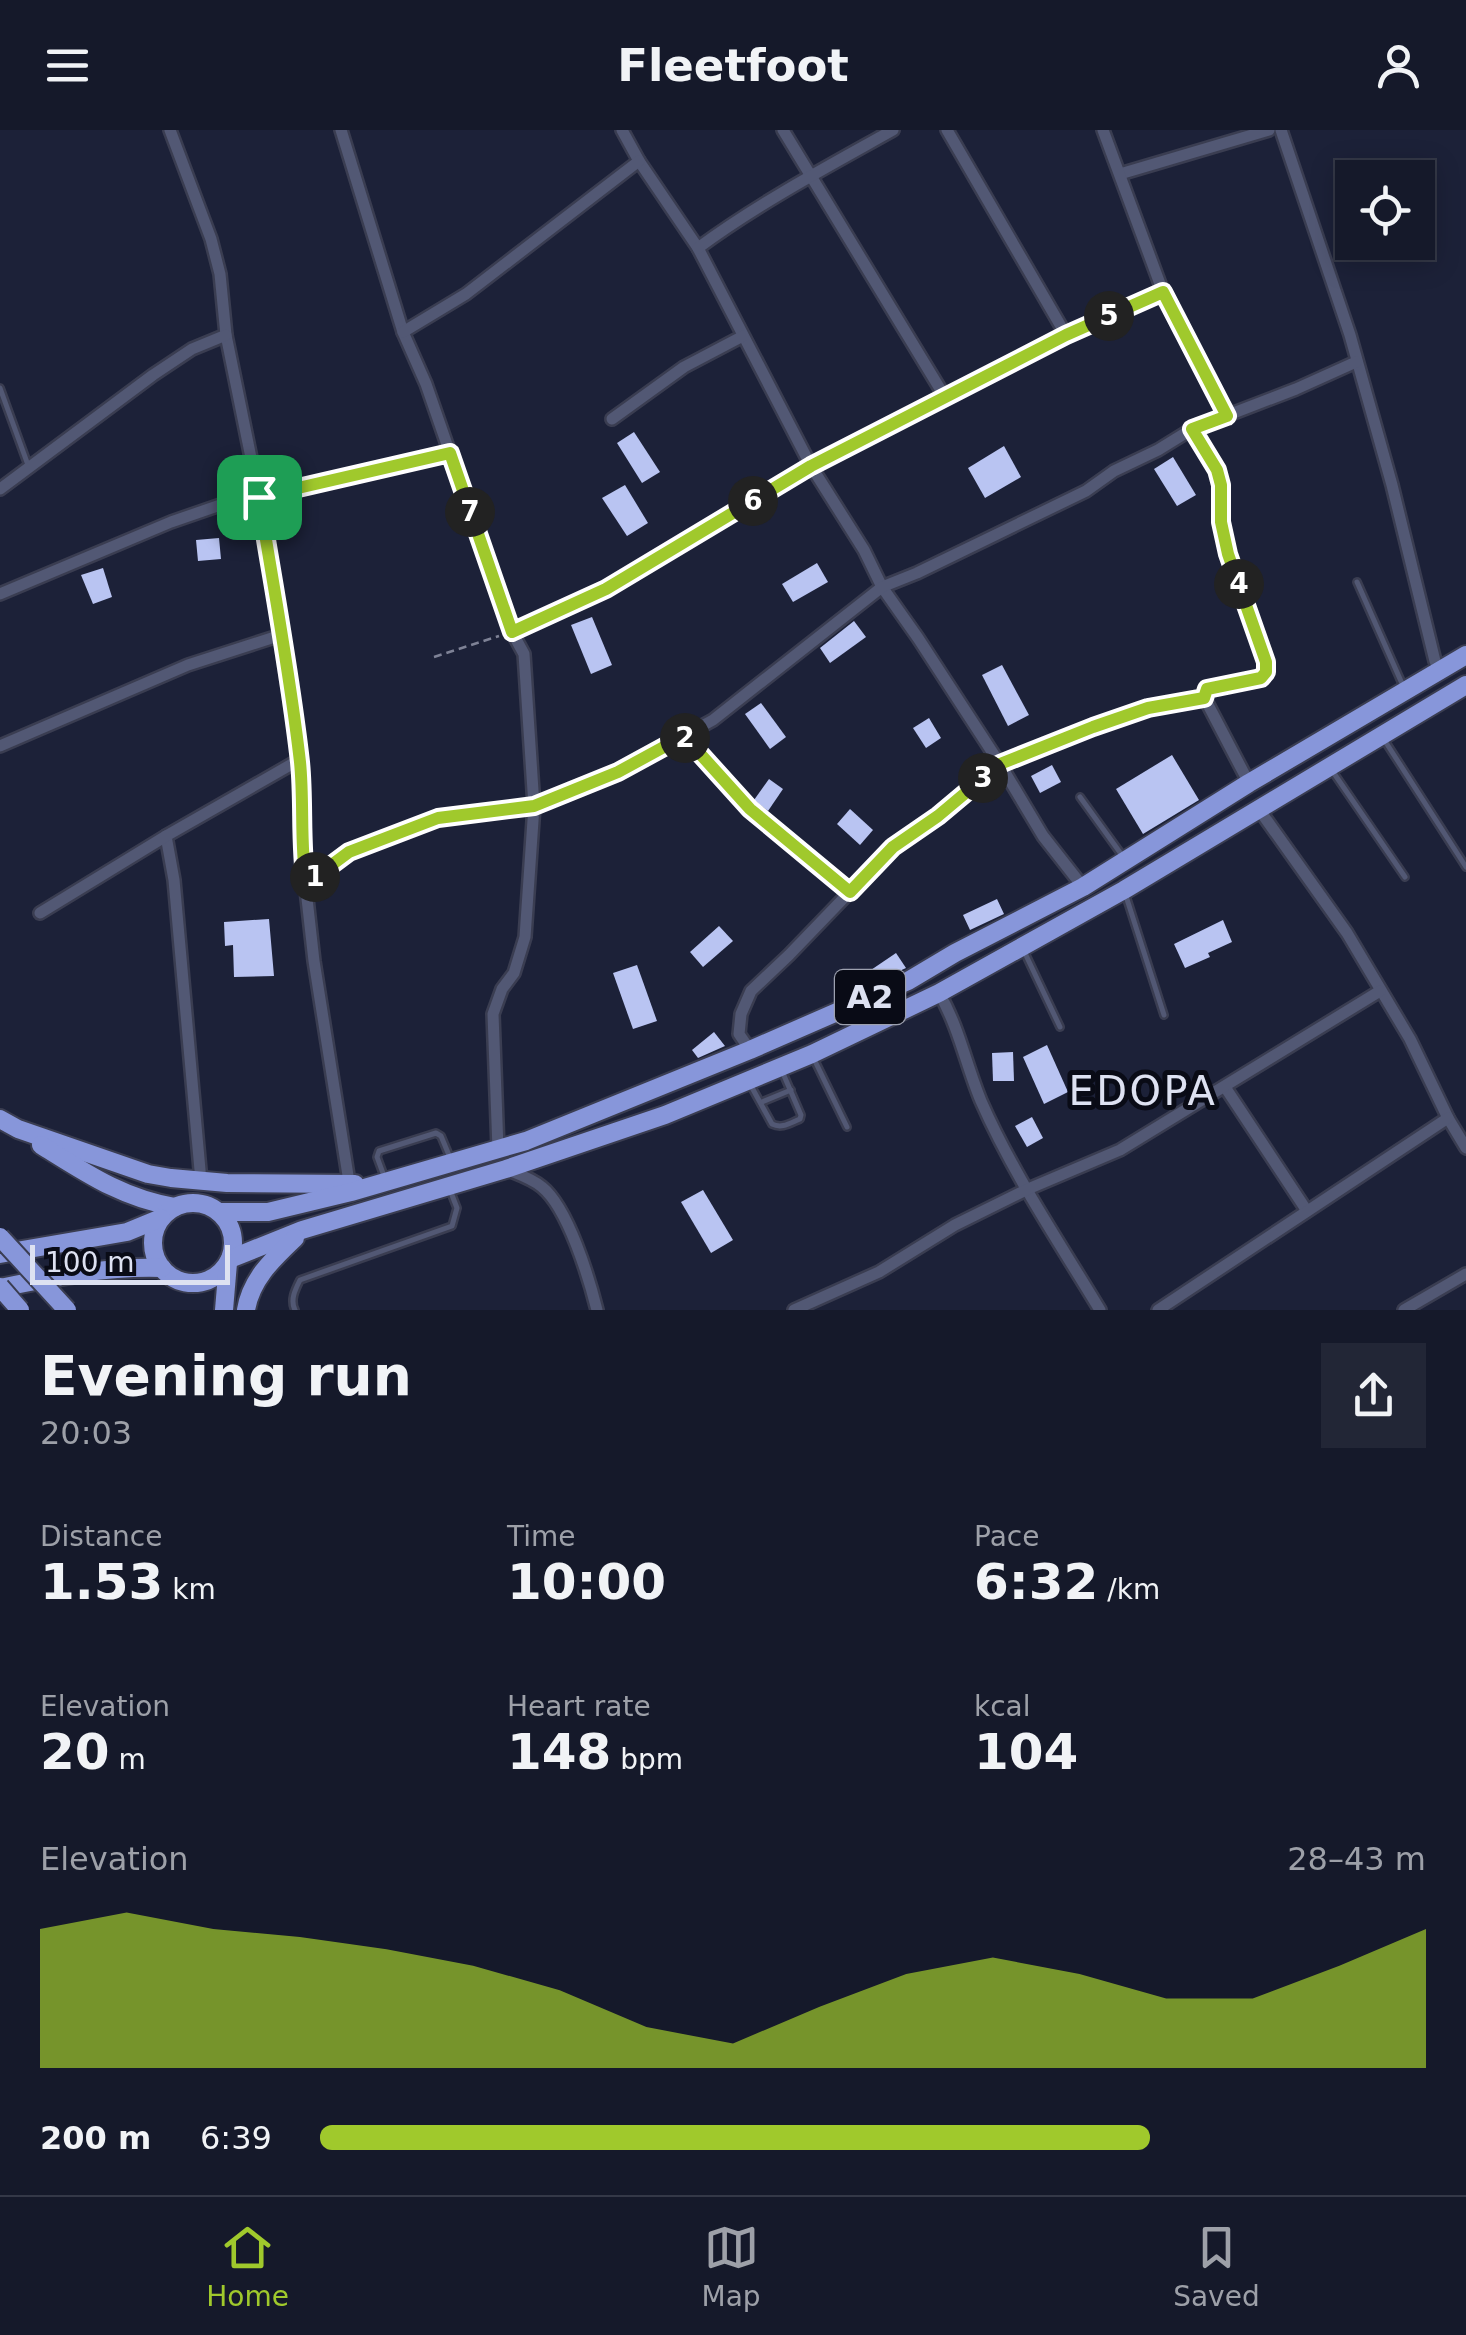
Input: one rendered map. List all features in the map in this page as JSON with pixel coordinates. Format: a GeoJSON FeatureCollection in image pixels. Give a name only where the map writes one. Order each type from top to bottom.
{"type":"FeatureCollection","features":[{"type":"Feature","properties":{"kind":"highway","name":"A2"},"geometry":{"type":"LineString","coordinates":[[383,1183],[526,1141],[750,1050],[908,980],[1083,888],[1249,783],[1466,655]]}},
{"type":"Feature","properties":{"kind":"highway","name":"A2"},"geometry":{"type":"LineString","coordinates":[[0,1287],[127,1267],[162,1268],[191,1283],[212,1278],[229,1261],[302,1230],[506,1169],[664,1115],[781,1068],[939,994],[1124,890],[1466,685]]}},
{"type":"Feature","properties":{"kind":"highway"},"geometry":{"type":"LineString","coordinates":[[0,1119],[111,1188],[168,1213]]}},
{"type":"Feature","properties":{"kind":"highway"},"geometry":{"type":"LineString","coordinates":[[18,1129],[148,1174],[201,1181],[350,1188]]}},
{"type":"Feature","properties":{"kind":"highway"},"geometry":{"type":"LineString","coordinates":[[0,1254],[127,1232],[184,1204],[203,1204],[220,1212],[268,1212],[350,1188],[383,1183]]}},
{"type":"Feature","properties":{"kind":"highway"},"geometry":{"type":"LineString","coordinates":[[220,1212],[233,1234],[234,1247],[224,1310]]}},
{"type":"Feature","properties":{"kind":"highway"},"geometry":{"type":"LineString","coordinates":[[162,1268],[153,1238],[168,1213]]}},
{"type":"Feature","properties":{"kind":"highway"},"geometry":{"type":"LineString","coordinates":[[246,1310],[254,1284],[302,1230]]}},
{"type":"Feature","properties":{"kind":"highway"},"geometry":{"type":"LineString","coordinates":[[0,1237],[66,1310]]}},
{"type":"Feature","properties":{"kind":"highway"},"geometry":{"type":"LineString","coordinates":[[0,1287],[20,1310]]}},
{"type":"Feature","properties":{"kind":"street"},"geometry":{"type":"LineString","coordinates":[[170,130],[220,274],[226,335],[259,497],[300,760],[303,863],[325,1041],[350,1188]]}},
{"type":"Feature","properties":{"kind":"street"},"geometry":{"type":"LineString","coordinates":[[340,130],[402,332],[426,384],[512,632],[524,654],[534,806],[525,937],[514,974],[502,989],[493,1014],[498,1149]]}},
{"type":"Feature","properties":{"kind":"street"},"geometry":{"type":"LineString","coordinates":[[622,130],[639,162],[698,248],[811,466],[864,550],[882,588],[1000,764],[1043,836],[1083,888]]}},
{"type":"Feature","properties":{"kind":"street"},"geometry":{"type":"LineString","coordinates":[[783,130],[945,397]]}},
{"type":"Feature","properties":{"kind":"street"},"geometry":{"type":"LineString","coordinates":[[698,248],[810,176],[893,130]]}},
{"type":"Feature","properties":{"kind":"street"},"geometry":{"type":"LineString","coordinates":[[947,130],[1066,335]]}},
{"type":"Feature","properties":{"kind":"street"},"geometry":{"type":"LineString","coordinates":[[1103,130],[1163,292],[1227,416]]}},
{"type":"Feature","properties":{"kind":"street"},"geometry":{"type":"LineString","coordinates":[[1120,174],[1269,130]]}},
{"type":"Feature","properties":{"kind":"street"},"geometry":{"type":"LineString","coordinates":[[1281,130],[1350,335],[1440,671]]}},
{"type":"Feature","properties":{"kind":"street"},"geometry":{"type":"LineString","coordinates":[[402,332],[466,294],[639,162]]}},
{"type":"Feature","properties":{"kind":"street"},"geometry":{"type":"LineString","coordinates":[[512,632],[606,589],[811,466],[1066,335],[1163,292]]}},
{"type":"Feature","properties":{"kind":"street"},"geometry":{"type":"LineString","coordinates":[[0,489],[153,375],[192,349],[226,335]]}},
{"type":"Feature","properties":{"kind":"street"},"geometry":{"type":"LineString","coordinates":[[612,419],[684,367],[743,336]]}},
{"type":"Feature","properties":{"kind":"street"},"geometry":{"type":"LineString","coordinates":[[534,806],[618,772],[713,720],[882,588],[1086,491],[1114,471],[1192,429],[1356,362]]}},
{"type":"Feature","properties":{"kind":"street"},"geometry":{"type":"LineString","coordinates":[[1192,429],[1217,470],[1228,554],[1266,662],[1261,678],[1207,689],[1204,698],[1249,783]]}},
{"type":"Feature","properties":{"kind":"street"},"geometry":{"type":"LineString","coordinates":[[0,594],[226,503],[450,453]]}},
{"type":"Feature","properties":{"kind":"street"},"geometry":{"type":"LineString","coordinates":[[0,746],[188,666],[282,635]]}},
{"type":"Feature","properties":{"kind":"street"},"geometry":{"type":"LineString","coordinates":[[750,1050],[739,1034],[741,1014],[751,991],[893,847],[938,816],[1000,764],[1148,708],[1204,698]]}},
{"type":"Feature","properties":{"kind":"street"},"geometry":{"type":"LineString","coordinates":[[684,736],[750,809],[850,892]]}},
{"type":"Feature","properties":{"kind":"street"},"geometry":{"type":"LineString","coordinates":[[40,912],[300,760]]}},
{"type":"Feature","properties":{"kind":"street"},"geometry":{"type":"LineString","coordinates":[[1258,808],[1347,934],[1410,1039],[1466,1148]]}},
{"type":"Feature","properties":{"kind":"street"},"geometry":{"type":"LineString","coordinates":[[166,836],[174,880],[201,1181]]}},
{"type":"Feature","properties":{"kind":"street"},"geometry":{"type":"LineString","coordinates":[[794,1310],[880,1272],[954,1225],[1120,1150],[1380,992]]}},
{"type":"Feature","properties":{"kind":"street"},"geometry":{"type":"LineString","coordinates":[[939,994],[950,1012],[980,1099],[1006,1153],[1100,1310]]}},
{"type":"Feature","properties":{"kind":"street"},"geometry":{"type":"LineString","coordinates":[[1225,1087],[1307,1211]]}},
{"type":"Feature","properties":{"kind":"street"},"geometry":{"type":"LineString","coordinates":[[1158,1310],[1448,1118]]}},
{"type":"Feature","properties":{"kind":"street"},"geometry":{"type":"LineString","coordinates":[[506,1169],[542,1186],[552,1198],[574,1242],[598,1310]]}},
{"type":"Feature","properties":{"kind":"street"},"geometry":{"type":"LineString","coordinates":[[1404,1310],[1466,1274]]}},
{"type":"Feature","properties":{"kind":"lane"},"geometry":{"type":"LineString","coordinates":[[0,388],[29,468]]}},
{"type":"Feature","properties":{"kind":"lane"},"geometry":{"type":"LineString","coordinates":[[1357,582],[1405,690]]}},
{"type":"Feature","properties":{"kind":"lane"},"geometry":{"type":"LineString","coordinates":[[1382,736],[1466,867]]}},
{"type":"Feature","properties":{"kind":"lane"},"geometry":{"type":"LineString","coordinates":[[1329,766],[1405,878]]}},
{"type":"Feature","properties":{"kind":"lane"},"geometry":{"type":"LineString","coordinates":[[1080,797],[1126,860]]}},
{"type":"Feature","properties":{"kind":"lane"},"geometry":{"type":"LineString","coordinates":[[1124,890],[1164,1015]]}},
{"type":"Feature","properties":{"kind":"lane"},"geometry":{"type":"LineString","coordinates":[[1022,946],[1060,1027]]}},
{"type":"Feature","properties":{"kind":"lane"},"geometry":{"type":"LineString","coordinates":[[812,1054],[847,1127]]}},
{"type":"Feature","properties":{"kind":"lane"},"geometry":{"type":"LineString","coordinates":[[749,1081],[772,1124],[784,1126],[802,1115],[781,1068]]}},
{"type":"Feature","properties":{"kind":"lane"},"geometry":{"type":"LineString","coordinates":[[760,1102],[791,1090]]}},
{"type":"Feature","properties":{"kind":"lane"},"geometry":{"type":"LineString","coordinates":[[383,1183],[379,1151],[436,1133],[442,1136],[452,1163]]}},
{"type":"Feature","properties":{"kind":"lane"},"geometry":{"type":"LineString","coordinates":[[296,1310],[294,1293],[300,1280],[452,1226],[456,1208],[449,1187]]}},
{"type":"Feature","properties":{"kind":"path"},"geometry":{"type":"LineString","coordinates":[[434,658],[512,632]]}},
{"type":"Feature","properties":{"kind":"path"},"geometry":{"type":"LineString","coordinates":[[306,884],[349,852],[438,818],[534,806]]}},
{"type":"Feature","properties":{"kind":"building"},"geometry":{"type":"Polygon","coordinates":[[[634,432],[660,472],[642,483],[617,443],[634,432]]]}},
{"type":"Feature","properties":{"kind":"building"},"geometry":{"type":"Polygon","coordinates":[[[1004,446],[1021,477],[985,498],[968,468],[1004,446]]]}},
{"type":"Feature","properties":{"kind":"building"},"geometry":{"type":"Polygon","coordinates":[[[1173,457],[1196,495],[1177,506],[1154,469],[1173,457]]]}},
{"type":"Feature","properties":{"kind":"building"},"geometry":{"type":"Polygon","coordinates":[[[625,485],[648,523],[627,536],[602,498],[625,485]]]}},
{"type":"Feature","properties":{"kind":"building"},"geometry":{"type":"Polygon","coordinates":[[[219,538],[221,559],[198,561],[196,540],[219,538]]]}},
{"type":"Feature","properties":{"kind":"building"},"geometry":{"type":"Polygon","coordinates":[[[817,563],[828,582],[793,602],[782,584],[817,563]]]}},
{"type":"Feature","properties":{"kind":"building"},"geometry":{"type":"Polygon","coordinates":[[[103,568],[112,597],[93,604],[81,575],[103,568]]]}},
{"type":"Feature","properties":{"kind":"building"},"geometry":{"type":"Polygon","coordinates":[[[592,617],[612,665],[591,674],[571,625],[592,617]]]}},
{"type":"Feature","properties":{"kind":"building"},"geometry":{"type":"Polygon","coordinates":[[[854,621],[866,637],[830,663],[820,648],[854,621]]]}},
{"type":"Feature","properties":{"kind":"building"},"geometry":{"type":"Polygon","coordinates":[[[1002,665],[1029,715],[1008,726],[982,675],[1002,665]]]}},
{"type":"Feature","properties":{"kind":"building"},"geometry":{"type":"Polygon","coordinates":[[[761,703],[786,737],[770,749],[745,714],[761,703]]]}},
{"type":"Feature","properties":{"kind":"building"},"geometry":{"type":"Polygon","coordinates":[[[929,718],[941,738],[926,748],[913,728],[929,718]]]}},
{"type":"Feature","properties":{"kind":"building"},"geometry":{"type":"Polygon","coordinates":[[[1172,755],[1199,800],[1143,834],[1116,789],[1172,755]]]}},
{"type":"Feature","properties":{"kind":"building"},"geometry":{"type":"Polygon","coordinates":[[[1052,765],[1061,782],[1040,793],[1031,776],[1052,765]]]}},
{"type":"Feature","properties":{"kind":"building"},"geometry":{"type":"Polygon","coordinates":[[[769,779],[783,789],[768,811],[754,800],[769,779]]]}},
{"type":"Feature","properties":{"kind":"building"},"geometry":{"type":"Polygon","coordinates":[[[850,809],[873,830],[860,845],[837,824],[850,809]]]}},
{"type":"Feature","properties":{"kind":"building"},"geometry":{"type":"Polygon","coordinates":[[[997,899],[1004,914],[970,930],[963,915],[997,899]]]}},
{"type":"Feature","properties":{"kind":"building"},"geometry":{"type":"Polygon","coordinates":[[[269,919],[274,976],[234,977],[233,945],[225,946],[224,922],[269,919]]]}},
{"type":"Feature","properties":{"kind":"building"},"geometry":{"type":"Polygon","coordinates":[[[1223,920],[1232,942],[1185,968],[1174,944],[1223,920]]]}},
{"type":"Feature","properties":{"kind":"building"},"geometry":{"type":"Polygon","coordinates":[[[719,926],[733,941],[703,967],[690,952],[719,926]]]}},
{"type":"Feature","properties":{"kind":"building"},"geometry":{"type":"Polygon","coordinates":[[[896,953],[906,968],[875,982],[868,972],[896,953]]]}},
{"type":"Feature","properties":{"kind":"building"},"geometry":{"type":"Polygon","coordinates":[[[637,965],[657,1021],[633,1029],[613,973],[637,965]]]}},
{"type":"Feature","properties":{"kind":"building"},"geometry":{"type":"Polygon","coordinates":[[[714,1032],[725,1046],[698,1058],[692,1050],[714,1032]]]}},
{"type":"Feature","properties":{"kind":"building"},"geometry":{"type":"Polygon","coordinates":[[[1047,1045],[1068,1092],[1044,1104],[1023,1057],[1047,1045]]]}},
{"type":"Feature","properties":{"kind":"building"},"geometry":{"type":"Polygon","coordinates":[[[1013,1052],[1014,1081],[993,1081],[992,1053],[1013,1052]]]}},
{"type":"Feature","properties":{"kind":"building"},"geometry":{"type":"Polygon","coordinates":[[[1032,1117],[1043,1138],[1027,1147],[1015,1126],[1032,1117]]]}},
{"type":"Feature","properties":{"kind":"building"},"geometry":{"type":"Polygon","coordinates":[[[703,1190],[733,1240],[711,1253],[681,1202],[703,1190]]]}},
{"type":"Feature","properties":{"kind":"district","name":"EDOPA"},"geometry":{"type":"Point","coordinates":[1143,1091]}},
{"type":"Feature","properties":{"kind":"route"},"geometry":{"type":"LineString","coordinates":[[1163,292],[1227,416],[1192,429],[1217,470],[1228,554],[1266,662],[1266,672],[1261,678],[1207,689],[1204,698],[1148,708],[1093,727],[1000,764],[938,816],[893,847],[850,892],[750,809],[684,736],[618,772],[534,806],[438,818],[349,852],[306,884],[300,760],[259,497],[450,453],[512,632],[606,589],[811,466],[1066,335],[1163,292]]}}]}
